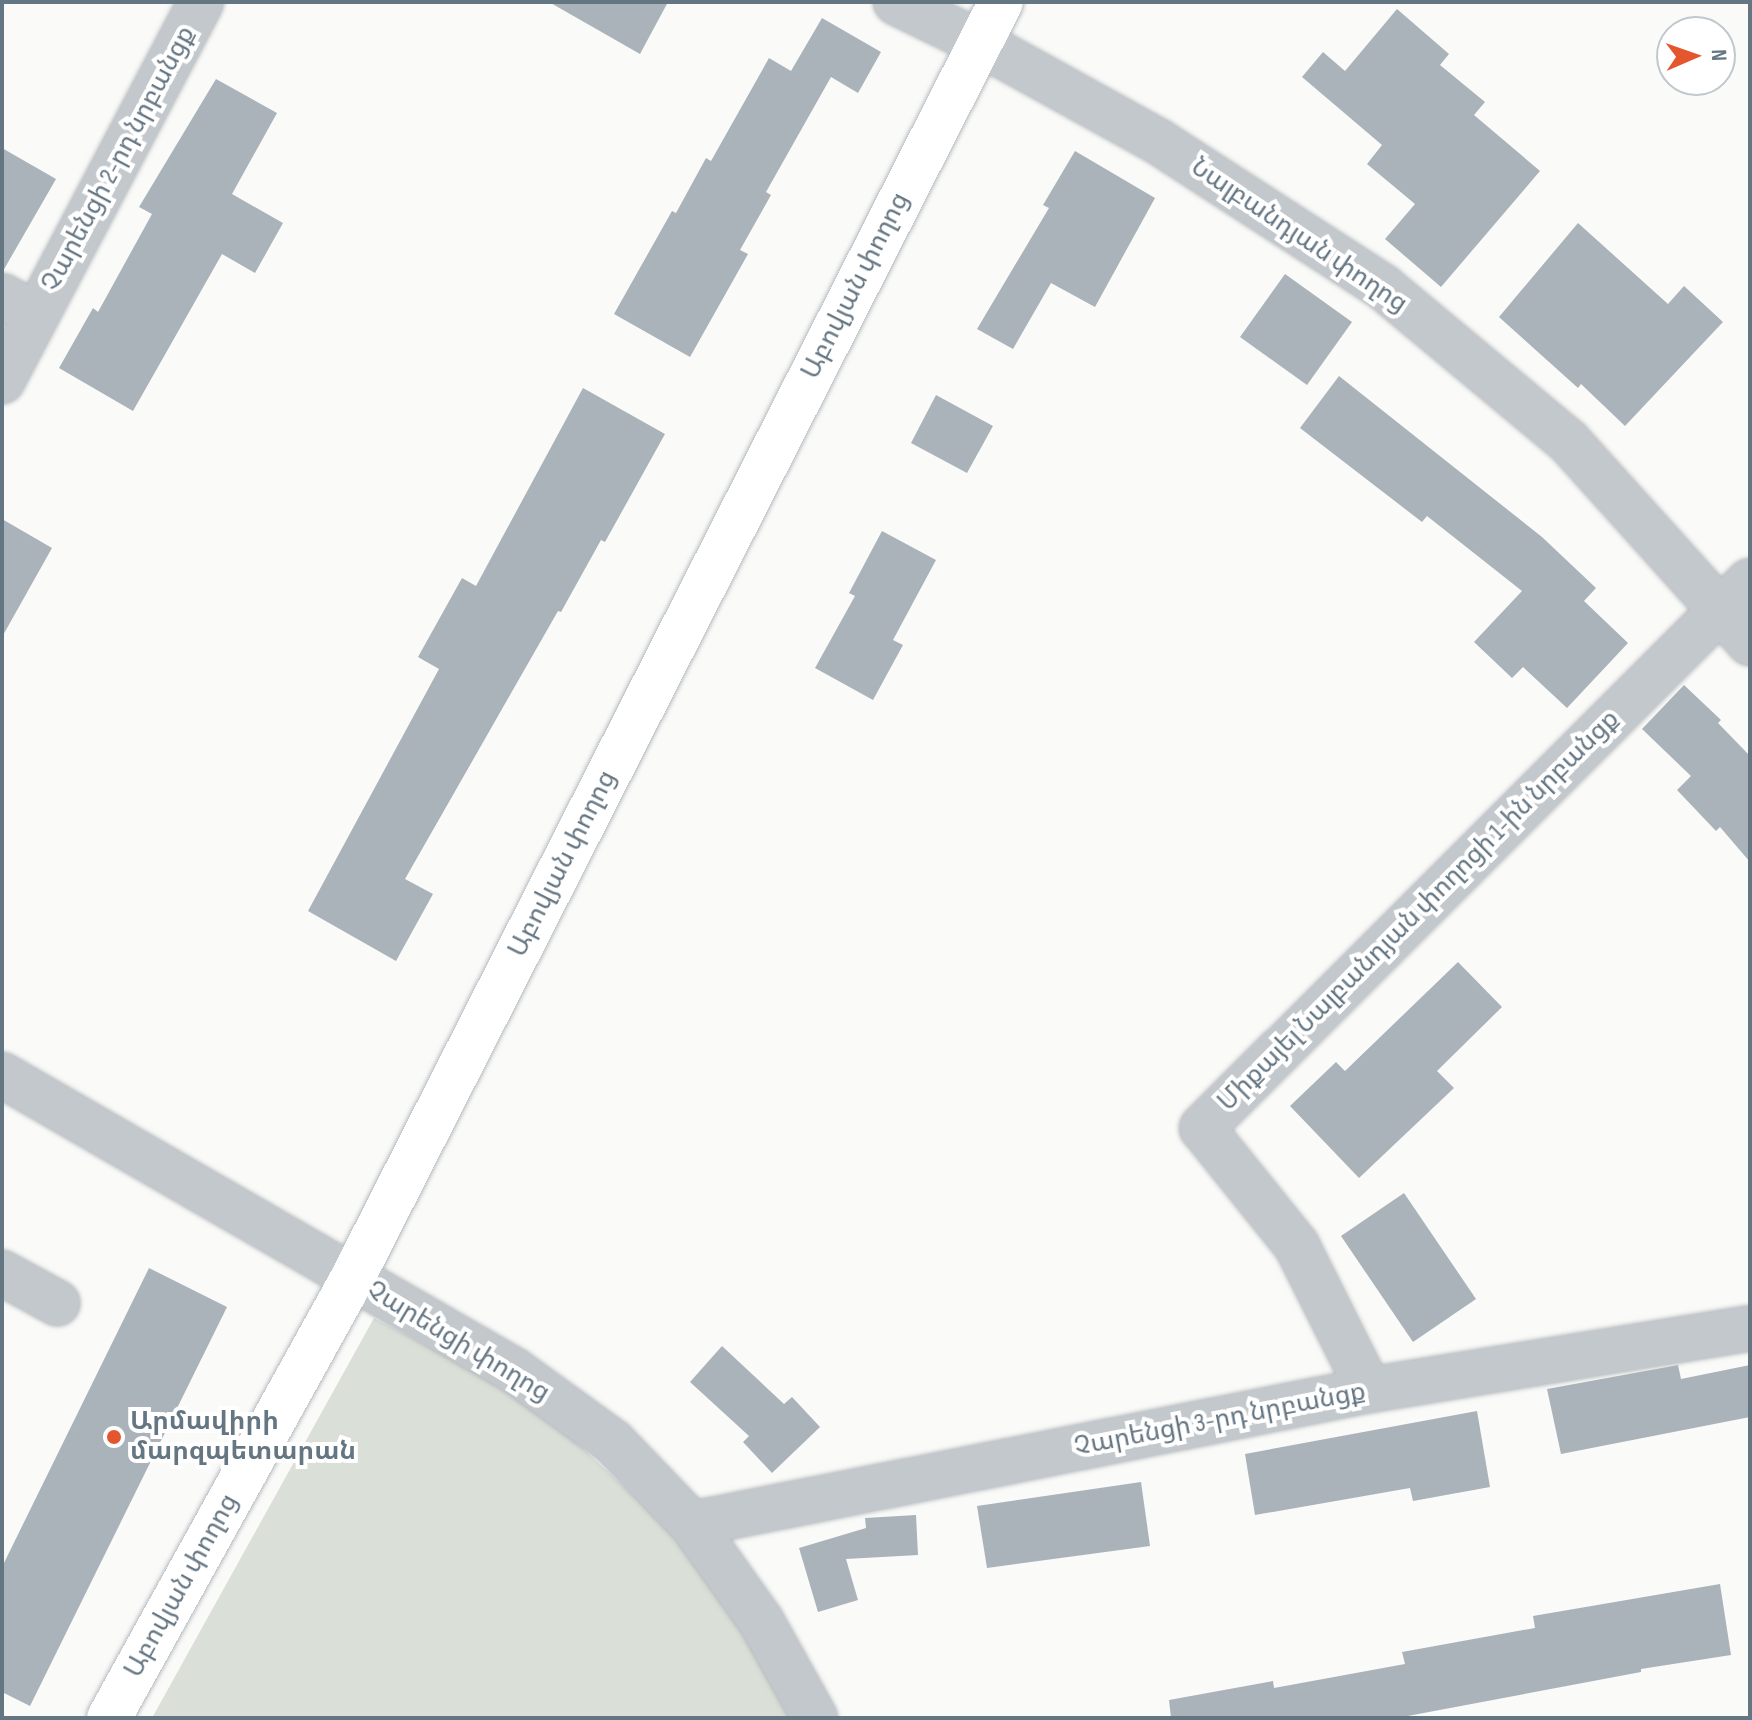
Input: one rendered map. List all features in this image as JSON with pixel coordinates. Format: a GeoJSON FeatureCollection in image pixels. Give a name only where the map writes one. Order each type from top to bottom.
{"type":"FeatureCollection","features":[{"type":"Feature","properties":{"kind":"main road","name":"Աբովյան փողոց"},"geometry":{"type":"LineString","coordinates":[[109,1718],[352,1279],[1001,2]]}},
{"type":"Feature","properties":{"kind":"street","name":"Չարենցի 2-րդ նրբանցք"},"geometry":{"type":"LineString","coordinates":[[2,381],[19,306],[201,2]]}},
{"type":"Feature","properties":{"kind":"street","name":"Նալբանդյան փողոց"},"geometry":{"type":"LineString","coordinates":[[896,2],[980,43],[1159,142],[1383,287],[1568,441],[1736,594],[1750,643]]}},
{"type":"Feature","properties":{"kind":"street","name":"Միքայել Նալբանդյան փողոցի 1-ին նրբանցք"},"geometry":{"type":"LineString","coordinates":[[1369,1390],[1297,1246],[1202,1128],[1736,594]]}},
{"type":"Feature","properties":{"kind":"street","name":"Չարենցի փողոց"},"geometry":{"type":"LineString","coordinates":[[2,1075],[515,1371],[613,1442],[692,1524],[761,1621],[815,1718]]}},
{"type":"Feature","properties":{"kind":"street"},"geometry":{"type":"LineString","coordinates":[[2,1273],[57,1303]]}},
{"type":"Feature","properties":{"kind":"street","name":"Չարենցի 3-րդ նրբանցք"},"geometry":{"type":"LineString","coordinates":[[692,1524],[1369,1390],[1750,1328]]}},
{"type":"Feature","properties":{"kind":"shaded area"},"geometry":{"type":"Polygon","coordinates":[[[374,1318],[533,1402],[679,1538],[803,1718],[152,1718],[374,1318]]]}},
{"type":"Feature","properties":{"kind":"building"},"geometry":{"type":"Polygon","coordinates":[[[549,2],[668,2],[640,54],[549,2]]]}},
{"type":"Feature","properties":{"kind":"building"},"geometry":{"type":"Polygon","coordinates":[[[1397,9],[1449,54],[1440,65],[1485,102],[1474,115],[1540,171],[1441,287],[1385,239],[1415,204],[1367,164],[1382,145],[1302,77],[1323,52],[1345,71],[1397,9]]]}},
{"type":"Feature","properties":{"kind":"building"},"geometry":{"type":"Polygon","coordinates":[[[822,18],[881,52],[858,93],[831,77],[766,192],[771,195],[740,250],[748,254],[690,357],[614,314],[672,211],[676,213],[706,158],[711,161],[769,58],[791,71],[822,18]]]}},
{"type":"Feature","properties":{"kind":"building"},"geometry":{"type":"Polygon","coordinates":[[[216,79],[277,113],[232,194],[283,223],[255,273],[222,254],[133,411],[59,368],[93,308],[98,312],[152,214],[139,207],[216,79]]]}},
{"type":"Feature","properties":{"kind":"building"},"geometry":{"type":"Polygon","coordinates":[[[2,148],[56,179],[3,271],[2,271],[2,148]]]}},
{"type":"Feature","properties":{"kind":"building"},"geometry":{"type":"Polygon","coordinates":[[[1075,151],[1155,198],[1095,307],[1051,283],[1013,349],[977,329],[1049,208],[1043,205],[1075,151]]]}},
{"type":"Feature","properties":{"kind":"building"},"geometry":{"type":"Polygon","coordinates":[[[1578,223],[1668,304],[1684,286],[1723,322],[1625,426],[1581,384],[1578,388],[1499,317],[1578,223]]]}},
{"type":"Feature","properties":{"kind":"building"},"geometry":{"type":"Polygon","coordinates":[[[1285,274],[1352,322],[1307,385],[1240,337],[1285,274]]]}},
{"type":"Feature","properties":{"kind":"building"},"geometry":{"type":"Polygon","coordinates":[[[1339,376],[1542,537],[1596,588],[1584,601],[1628,643],[1567,708],[1523,667],[1512,678],[1474,642],[1522,591],[1427,516],[1422,522],[1300,428],[1339,376]]]}},
{"type":"Feature","properties":{"kind":"building"},"geometry":{"type":"Polygon","coordinates":[[[583,388],[665,434],[605,542],[601,540],[561,612],[558,611],[405,879],[433,894],[396,961],[308,911],[439,669],[418,657],[462,578],[476,586],[583,388]]]}},
{"type":"Feature","properties":{"kind":"building"},"geometry":{"type":"Polygon","coordinates":[[[936,395],[993,426],[967,473],[911,443],[936,395]]]}},
{"type":"Feature","properties":{"kind":"building"},"geometry":{"type":"Polygon","coordinates":[[[2,519],[52,548],[2,637],[2,519]]]}},
{"type":"Feature","properties":{"kind":"building"},"geometry":{"type":"Polygon","coordinates":[[[882,531],[936,560],[893,640],[903,645],[873,700],[815,668],[855,596],[849,593],[882,531]]]}},
{"type":"Feature","properties":{"kind":"building"},"geometry":{"type":"Polygon","coordinates":[[[1684,685],[1721,720],[1718,723],[1750,756],[1750,862],[1720,827],[1716,831],[1677,790],[1691,776],[1642,729],[1684,685]]]}},
{"type":"Feature","properties":{"kind":"building"},"geometry":{"type":"Polygon","coordinates":[[[1458,962],[1502,1007],[1437,1071],[1454,1088],[1359,1178],[1290,1106],[1336,1062],[1345,1071],[1458,962]]]}},
{"type":"Feature","properties":{"kind":"building"},"geometry":{"type":"Polygon","coordinates":[[[1404,1193],[1476,1299],[1413,1342],[1341,1236],[1404,1193]]]}},
{"type":"Feature","properties":{"kind":"building","name":"Արմավիրի մարզպետարան"},"geometry":{"type":"Polygon","coordinates":[[[149,1268],[227,1307],[30,1706],[2,1692],[2,1567],[149,1268]]]}},
{"type":"Feature","properties":{"kind":"building"},"geometry":{"type":"Polygon","coordinates":[[[722,1346],[784,1404],[792,1397],[820,1427],[772,1473],[743,1442],[749,1436],[690,1382],[722,1346]]]}},
{"type":"Feature","properties":{"kind":"building"},"geometry":{"type":"Polygon","coordinates":[[[1678,1365],[1681,1379],[1750,1365],[1750,1417],[1561,1454],[1547,1389],[1678,1365]]]}},
{"type":"Feature","properties":{"kind":"building"},"geometry":{"type":"Polygon","coordinates":[[[1477,1411],[1490,1487],[1413,1501],[1410,1488],[1255,1515],[1245,1454],[1477,1411]]]}},
{"type":"Feature","properties":{"kind":"building"},"geometry":{"type":"Polygon","coordinates":[[[1141,1482],[1150,1546],[987,1568],[977,1506],[1141,1482]]]}},
{"type":"Feature","properties":{"kind":"building"},"geometry":{"type":"Polygon","coordinates":[[[916,1515],[918,1555],[846,1559],[858,1600],[818,1612],[799,1548],[866,1528],[865,1518],[916,1515]]]}},
{"type":"Feature","properties":{"kind":"building"},"geometry":{"type":"Polygon","coordinates":[[[1720,1584],[1731,1655],[1641,1669],[1641,1672],[1397,1718],[1171,1718],[1169,1700],[1273,1681],[1274,1688],[1405,1664],[1402,1652],[1535,1628],[1533,1616],[1720,1584]]]}},
{"type":"Feature","properties":{"kind":"place","name":"Արմավիրի մարզպետարան"},"geometry":{"type":"Point","coordinates":[114,1437]}}]}
